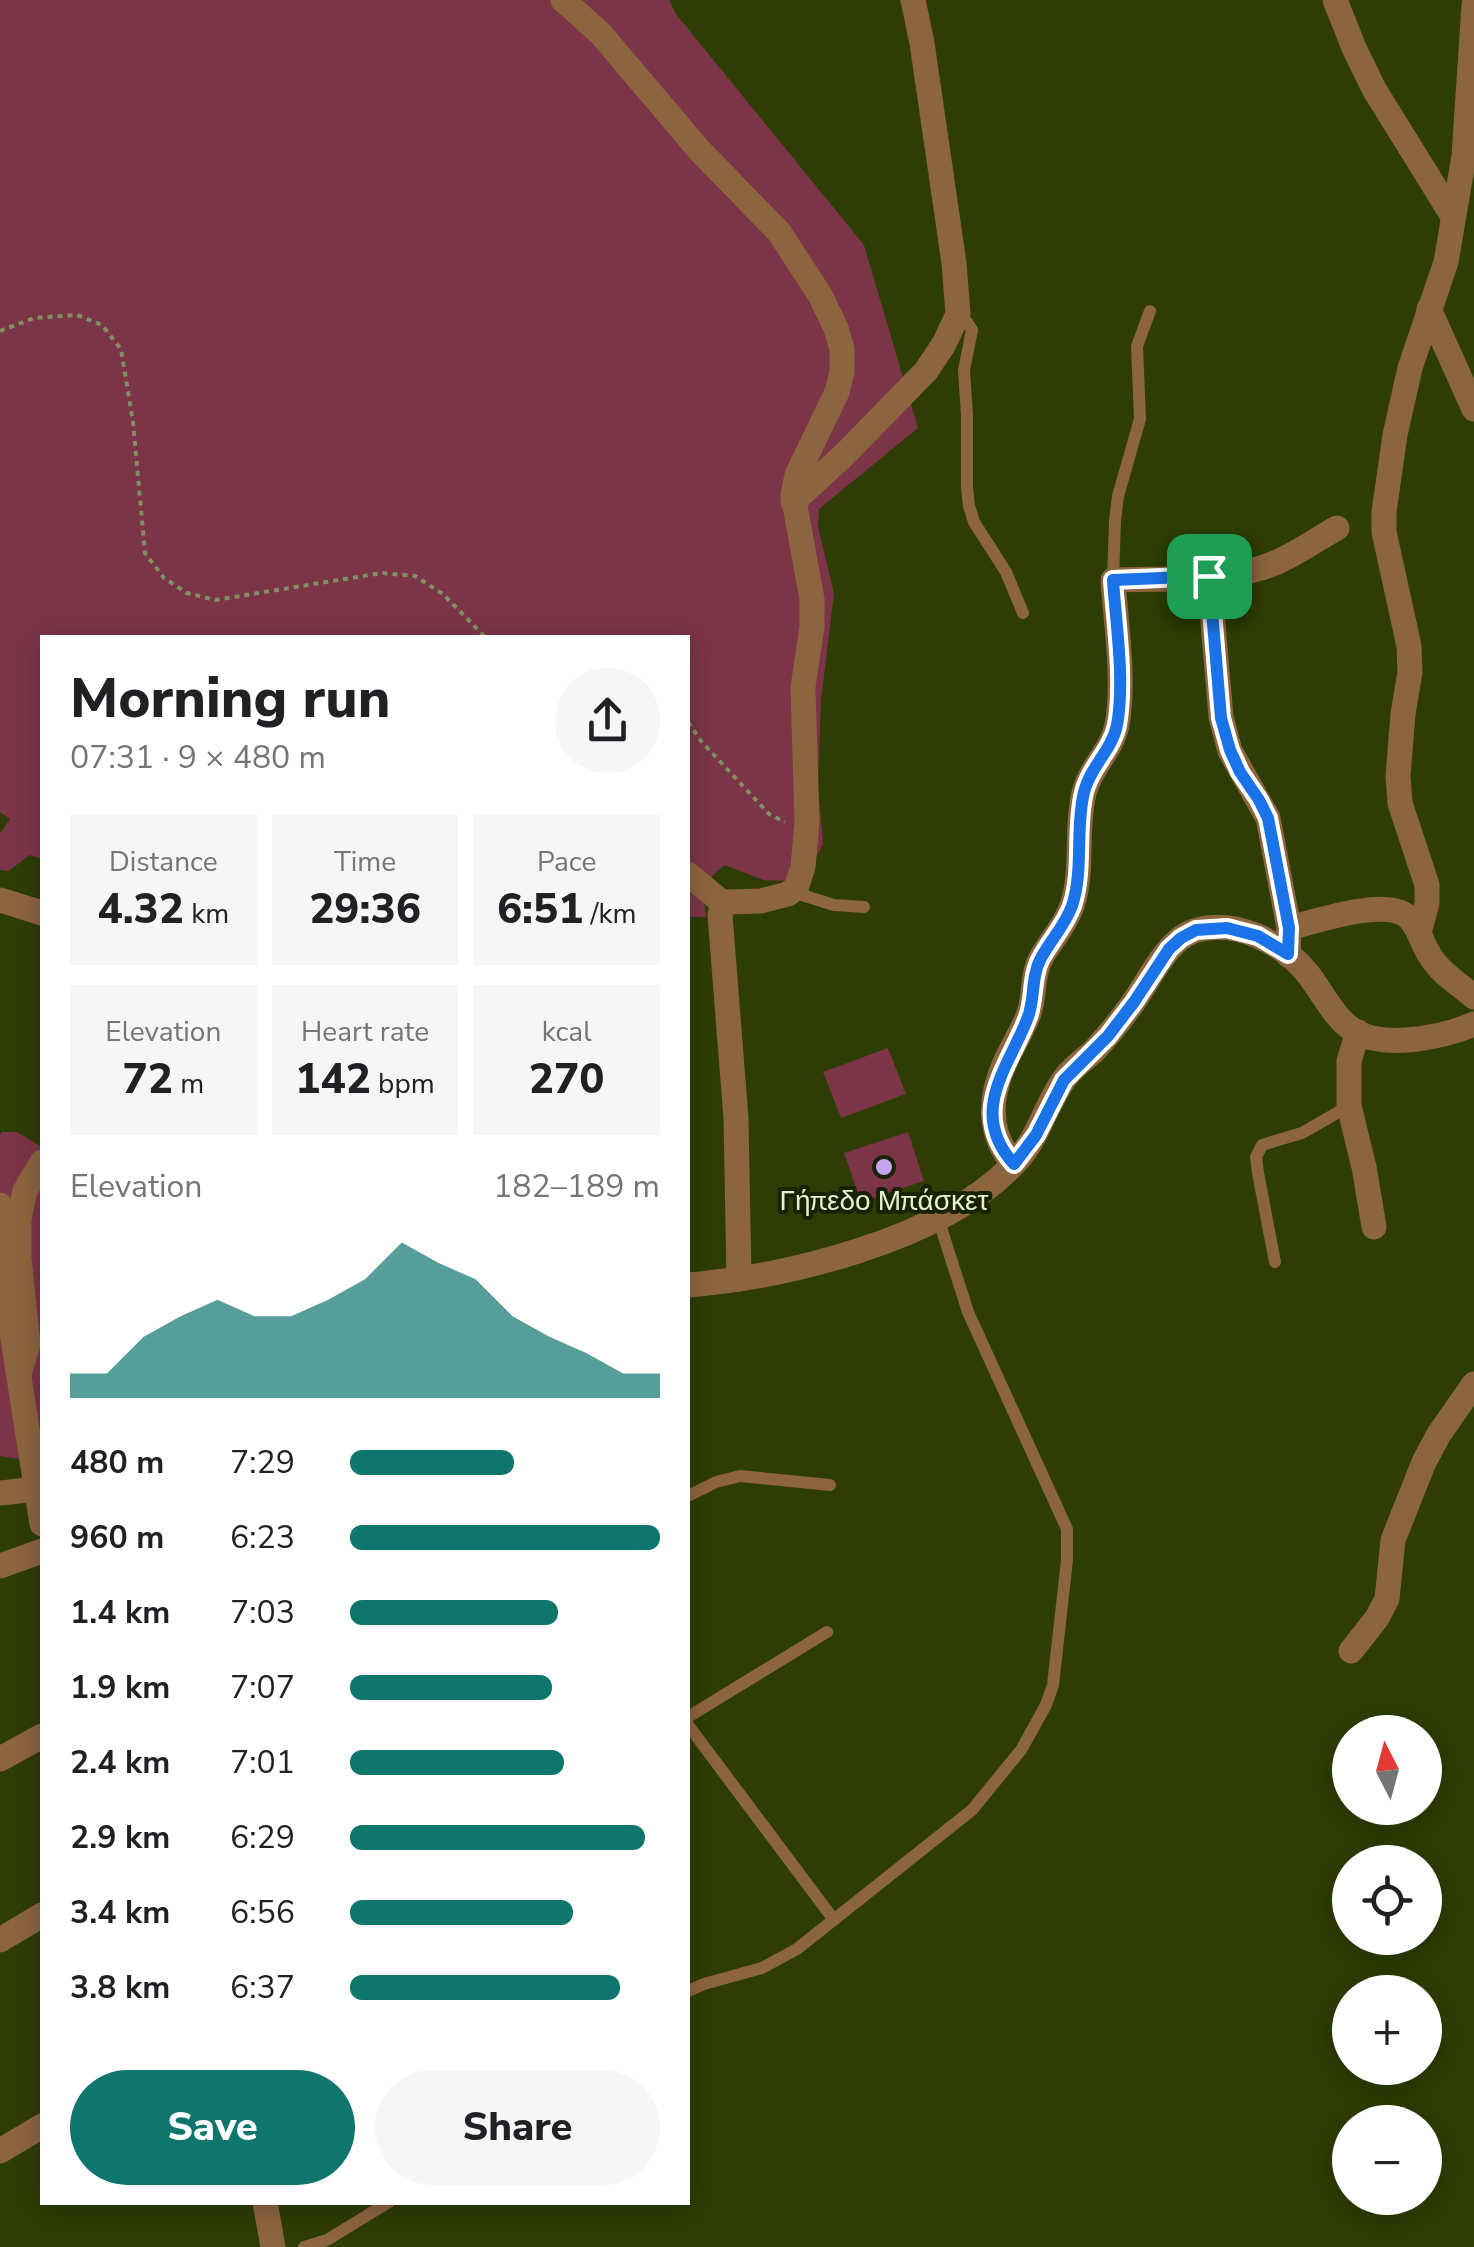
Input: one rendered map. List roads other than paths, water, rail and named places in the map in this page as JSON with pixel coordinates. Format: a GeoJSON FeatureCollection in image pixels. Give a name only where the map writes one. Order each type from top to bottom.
{"type":"FeatureCollection","features":[{"type":"Feature","properties":{"kind":"street"},"geometry":{"type":"LineString","coordinates":[[563,0],[600,33],[700,151],[779,232],[820,295],[842,349],[837,392],[794,484],[793,502],[812,599],[803,687],[807,841],[802,874],[792,892],[772,899],[724,904],[690,876]]}},
{"type":"Feature","properties":{"kind":"street"},"geometry":{"type":"LineString","coordinates":[[793,502],[844,456],[926,371],[958,314],[951,244],[913,0]]}},
{"type":"Feature","properties":{"kind":"street"},"geometry":{"type":"LineString","coordinates":[[1335,0],[1374,89],[1452,215]]}},
{"type":"Feature","properties":{"kind":"street"},"geometry":{"type":"LineString","coordinates":[[1419,933],[1427,885],[1400,803],[1398,776],[1410,646],[1384,532],[1384,512],[1406,385],[1446,262],[1464,156],[1474,5]]}},
{"type":"Feature","properties":{"kind":"street"},"geometry":{"type":"LineString","coordinates":[[1430,309],[1474,409]]}},
{"type":"Feature","properties":{"kind":"street"},"geometry":{"type":"LineString","coordinates":[[1014,1164],[997,1138],[994,1102],[1005,1061],[1029,1014],[1038,964],[1071,909],[1084,795],[1089,776],[1112,743],[1116,729],[1118,676],[1113,580],[1209,576],[1262,567],[1286,558],[1337,528]]}},
{"type":"Feature","properties":{"kind":"street"},"geometry":{"type":"LineString","coordinates":[[1209,576],[1221,718],[1240,772],[1268,818],[1289,928],[1288,954]]}},
{"type":"Feature","properties":{"kind":"street"},"geometry":{"type":"LineString","coordinates":[[0,900],[40,912]]}},
{"type":"Feature","properties":{"kind":"street"},"geometry":{"type":"LineString","coordinates":[[724,904],[720,915],[736,1118],[739,1280]]}},
{"type":"Feature","properties":{"kind":"street"},"geometry":{"type":"LineString","coordinates":[[1289,928],[1334,916],[1387,910],[1403,913],[1410,918],[1434,962],[1474,997]]}},
{"type":"Feature","properties":{"kind":"street"},"geometry":{"type":"LineString","coordinates":[[690,1284],[739,1280],[835,1258],[938,1218],[996,1182],[1036,1135],[1064,1080],[1108,1036],[1169,949],[1196,930],[1227,928],[1258,936],[1288,954],[1307,972],[1340,1019],[1378,1040],[1400,1040],[1474,1024]]}},
{"type":"Feature","properties":{"kind":"street"},"geometry":{"type":"LineString","coordinates":[[1358,1032],[1347,1082],[1374,1227]]}},
{"type":"Feature","properties":{"kind":"street"},"geometry":{"type":"LineString","coordinates":[[19,1374],[28,1344],[19,1219],[24,1191],[40,1165]]}},
{"type":"Feature","properties":{"kind":"street"},"geometry":{"type":"LineString","coordinates":[[0,1205],[13,1339],[40,1512]]}},
{"type":"Feature","properties":{"kind":"street"},"geometry":{"type":"LineString","coordinates":[[1350,1652],[1387,1599],[1393,1540],[1424,1462],[1474,1384]]}},
{"type":"Feature","properties":{"kind":"street"},"geometry":{"type":"LineString","coordinates":[[0,1493],[36,1489]]}},
{"type":"Feature","properties":{"kind":"street"},"geometry":{"type":"LineString","coordinates":[[0,1566],[40,1552]]}},
{"type":"Feature","properties":{"kind":"street"},"geometry":{"type":"LineString","coordinates":[[0,1759],[40,1737]]}},
{"type":"Feature","properties":{"kind":"street"},"geometry":{"type":"LineString","coordinates":[[0,1940],[40,1916]]}},
{"type":"Feature","properties":{"kind":"street"},"geometry":{"type":"LineString","coordinates":[[0,2150],[40,2127]]}},
{"type":"Feature","properties":{"kind":"street"},"geometry":{"type":"LineString","coordinates":[[265,2205],[273,2247]]}},
{"type":"Feature","properties":{"kind":"lane"},"geometry":{"type":"LineString","coordinates":[[1113,580],[1118,496],[1140,418],[1137,346],[1150,311]]}},
{"type":"Feature","properties":{"kind":"lane"},"geometry":{"type":"LineString","coordinates":[[958,314],[972,330],[964,370],[970,506],[974,522],[1006,572],[1023,613]]}},
{"type":"Feature","properties":{"kind":"lane"},"geometry":{"type":"LineString","coordinates":[[792,892],[834,904],[864,907]]}},
{"type":"Feature","properties":{"kind":"lane"},"geometry":{"type":"LineString","coordinates":[[1275,1262],[1258,1173],[1258,1150],[1349,1106]]}},
{"type":"Feature","properties":{"kind":"lane"},"geometry":{"type":"LineString","coordinates":[[690,1989],[762,1968],[798,1949],[972,1810],[1021,1750],[1046,1705],[1056,1670],[1067,1560],[1066,1530],[968,1312],[938,1218]]}},
{"type":"Feature","properties":{"kind":"lane"},"geometry":{"type":"LineString","coordinates":[[690,1495],[740,1476],[830,1485]]}},
{"type":"Feature","properties":{"kind":"lane"},"geometry":{"type":"LineString","coordinates":[[690,1716],[828,1632]]}},
{"type":"Feature","properties":{"kind":"lane"},"geometry":{"type":"LineString","coordinates":[[690,1729],[834,1920]]}},
{"type":"Feature","properties":{"kind":"lane"},"geometry":{"type":"LineString","coordinates":[[304,2247],[327,2240],[384,2205]]}},
{"type":"Feature","properties":{"kind":"place","name":"Γήπεδο Μπάσκετ"},"geometry":{"type":"Point","coordinates":[884,1167]}}]}
